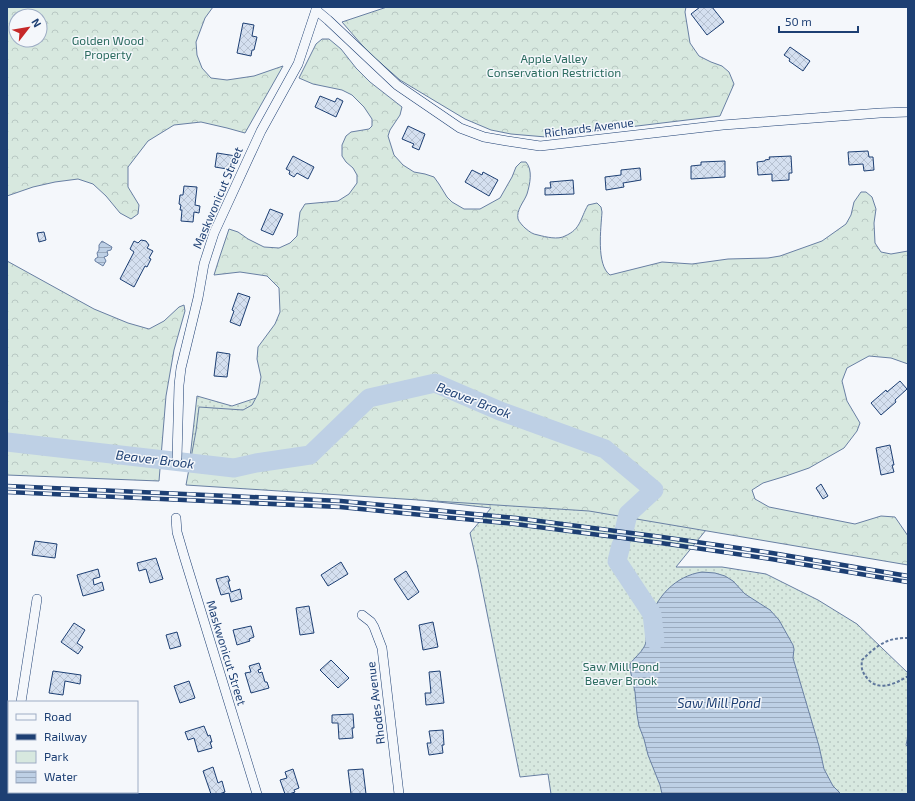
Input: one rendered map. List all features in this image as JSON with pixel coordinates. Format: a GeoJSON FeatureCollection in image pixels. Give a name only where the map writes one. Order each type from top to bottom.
{"type":"FeatureCollection","features":[{"type":"Feature","properties":{"kind":"street","name":"Richards Avenue"},"geometry":{"type":"LineString","coordinates":[[317,8],[397,85],[460,128],[484,136],[507,141],[540,146],[723,125],[908,112]]}},
{"type":"Feature","properties":{"kind":"street","name":"Maskwonicut Street"},"geometry":{"type":"LineString","coordinates":[[177,458],[181,368],[198,298],[204,264],[214,233],[261,131],[298,64],[317,8]]}},
{"type":"Feature","properties":{"kind":"street","name":"Maskwonicut Street"},"geometry":{"type":"LineString","coordinates":[[176,518],[177,532],[184,556],[257,794]]}},
{"type":"Feature","properties":{"kind":"street"},"geometry":{"type":"LineString","coordinates":[[21,701],[37,600]]}},
{"type":"Feature","properties":{"kind":"street","name":"Rhodes Avenue"},"geometry":{"type":"LineString","coordinates":[[362,615],[371,622],[382,648],[399,794]]}},
{"type":"Feature","properties":{"kind":"path"},"geometry":{"type":"LineString","coordinates":[[908,638],[894,639],[885,642],[870,652],[862,660],[861,667],[863,674],[870,682],[877,686],[885,686],[908,676]]}},
{"type":"Feature","properties":{"kind":"green space","name":"Golden Wood Property"},"geometry":{"type":"Polygon","coordinates":[[[7,7],[213,7],[205,18],[196,42],[197,55],[202,68],[211,78],[227,80],[254,76],[283,66],[245,133],[201,122],[174,125],[148,141],[128,167],[128,187],[139,205],[138,214],[131,219],[120,213],[106,196],[93,184],[78,179],[33,187],[7,196],[7,7]]]}},
{"type":"Feature","properties":{"kind":"green space","name":"Apple Valley Conservation Restriction"},"geometry":{"type":"Polygon","coordinates":[[[387,7],[686,7],[685,12],[690,43],[699,56],[722,66],[729,72],[734,84],[720,116],[546,137],[511,134],[491,130],[465,119],[400,80],[368,52],[342,22],[387,7]]]}},
{"type":"Feature","properties":{"kind":"green space"},"geometry":{"type":"Polygon","coordinates":[[[322,39],[329,39],[341,49],[356,68],[370,82],[402,107],[400,115],[390,130],[388,136],[394,155],[403,165],[414,172],[434,177],[452,202],[464,209],[480,209],[500,198],[516,167],[521,162],[526,162],[530,169],[530,182],[527,194],[519,209],[518,219],[520,223],[531,233],[552,238],[565,236],[574,230],[580,223],[588,205],[597,203],[601,207],[602,212],[600,236],[601,255],[606,270],[610,275],[662,262],[692,264],[728,259],[768,258],[780,256],[822,241],[846,224],[851,215],[854,202],[861,192],[866,192],[872,197],[876,209],[874,223],[875,243],[881,252],[891,254],[908,251],[908,364],[891,358],[869,356],[847,368],[842,381],[847,401],[860,423],[857,431],[844,448],[809,468],[763,483],[752,490],[755,499],[769,507],[855,524],[881,516],[895,517],[908,536],[908,565],[589,511],[186,485],[199,407],[243,410],[252,405],[258,394],[261,377],[257,359],[258,347],[275,324],[280,312],[279,288],[267,276],[240,272],[214,275],[229,229],[238,232],[264,247],[279,248],[290,243],[297,236],[300,212],[305,204],[338,201],[349,194],[357,183],[357,175],[342,156],[342,145],[346,136],[351,132],[369,129],[372,126],[372,119],[364,107],[352,95],[342,90],[313,84],[299,78],[316,44],[322,39]]]}},
{"type":"Feature","properties":{"kind":"green space"},"geometry":{"type":"Polygon","coordinates":[[[7,261],[94,309],[128,323],[149,329],[164,321],[179,307],[184,305],[185,311],[174,350],[166,396],[159,481],[7,475],[7,261]]]}},
{"type":"Feature","properties":{"kind":"green space","name":"Saw Mill Pond Beaver Brook"},"geometry":{"type":"Polygon","coordinates":[[[437,338],[706,530],[676,567],[722,567],[766,574],[818,600],[857,624],[908,673],[908,736],[906,745],[908,747],[908,794],[551,794],[548,774],[520,777],[470,533],[491,508],[236,479],[190,458],[197,396],[232,406],[437,338]]]}},
{"type":"Feature","properties":{"kind":"water"},"geometry":{"type":"Polygon","coordinates":[[[102,241],[112,247],[111,250],[107,251],[108,255],[104,257],[106,261],[103,266],[95,261],[98,257],[97,253],[99,250],[99,245],[102,241]]]}},
{"type":"Feature","properties":{"kind":"water","name":"Saw Mill Pond"},"geometry":{"type":"Polygon","coordinates":[[[702,572],[715,573],[725,576],[733,581],[745,594],[770,610],[779,620],[793,645],[793,658],[819,746],[824,769],[833,786],[841,794],[662,794],[639,726],[630,664],[645,645],[646,632],[652,613],[662,596],[675,583],[683,578],[702,572]]]}},
{"type":"Feature","properties":{"kind":"building"},"geometry":{"type":"Polygon","coordinates":[[[700,7],[712,7],[724,22],[707,35],[691,14],[700,7]]]}},
{"type":"Feature","properties":{"kind":"building"},"geometry":{"type":"Polygon","coordinates":[[[243,23],[254,25],[252,36],[257,37],[251,56],[237,53],[243,23]]]}},
{"type":"Feature","properties":{"kind":"building"},"geometry":{"type":"Polygon","coordinates":[[[790,47],[810,61],[803,71],[789,61],[790,59],[784,55],[790,47]]]}},
{"type":"Feature","properties":{"kind":"building"},"geometry":{"type":"Polygon","coordinates":[[[320,96],[335,102],[337,98],[343,101],[336,117],[315,107],[320,96]]]}},
{"type":"Feature","properties":{"kind":"building"},"geometry":{"type":"Polygon","coordinates":[[[408,126],[425,134],[419,150],[412,147],[414,144],[402,139],[408,126]]]}},
{"type":"Feature","properties":{"kind":"building"},"geometry":{"type":"Polygon","coordinates":[[[868,151],[869,157],[873,157],[874,170],[864,171],[863,164],[849,165],[848,152],[868,151]]]}},
{"type":"Feature","properties":{"kind":"building"},"geometry":{"type":"Polygon","coordinates":[[[217,153],[236,156],[233,170],[215,167],[217,153]]]}},
{"type":"Feature","properties":{"kind":"building"},"geometry":{"type":"Polygon","coordinates":[[[293,156],[314,167],[308,179],[297,173],[294,177],[289,174],[290,171],[286,169],[293,156]]]}},
{"type":"Feature","properties":{"kind":"building"},"geometry":{"type":"Polygon","coordinates":[[[791,156],[792,173],[789,173],[789,180],[772,181],[772,174],[758,175],[757,162],[770,159],[769,157],[791,156]]]}},
{"type":"Feature","properties":{"kind":"building"},"geometry":{"type":"Polygon","coordinates":[[[725,161],[725,177],[691,179],[691,166],[701,165],[701,162],[725,161]]]}},
{"type":"Feature","properties":{"kind":"building"},"geometry":{"type":"Polygon","coordinates":[[[640,168],[641,180],[623,183],[624,187],[606,190],[605,177],[621,175],[621,170],[640,168]]]}},
{"type":"Feature","properties":{"kind":"building"},"geometry":{"type":"Polygon","coordinates":[[[472,170],[482,175],[483,172],[498,180],[489,196],[465,182],[472,170]]]}},
{"type":"Feature","properties":{"kind":"building"},"geometry":{"type":"Polygon","coordinates":[[[573,180],[574,194],[545,195],[545,188],[551,188],[550,182],[573,180]]]}},
{"type":"Feature","properties":{"kind":"building"},"geometry":{"type":"Polygon","coordinates":[[[184,186],[197,187],[195,205],[200,206],[199,213],[194,212],[193,222],[181,221],[182,210],[180,210],[181,205],[179,204],[180,195],[183,195],[184,186]]]}},
{"type":"Feature","properties":{"kind":"building"},"geometry":{"type":"Polygon","coordinates":[[[270,209],[283,214],[273,235],[261,230],[270,209]]]}},
{"type":"Feature","properties":{"kind":"building"},"geometry":{"type":"Polygon","coordinates":[[[44,232],[46,240],[39,242],[37,233],[44,232]]]}},
{"type":"Feature","properties":{"kind":"building"},"geometry":{"type":"Polygon","coordinates":[[[141,240],[146,241],[149,245],[147,248],[153,251],[149,258],[151,259],[147,267],[145,266],[134,287],[120,279],[134,252],[130,249],[134,241],[138,243],[141,240]]]}},
{"type":"Feature","properties":{"kind":"building"},"geometry":{"type":"Polygon","coordinates":[[[238,293],[250,297],[240,326],[230,322],[234,311],[232,310],[238,293]]]}},
{"type":"Feature","properties":{"kind":"building"},"geometry":{"type":"Polygon","coordinates":[[[217,352],[230,354],[227,377],[214,376],[217,352]]]}},
{"type":"Feature","properties":{"kind":"building"},"geometry":{"type":"Polygon","coordinates":[[[900,381],[907,389],[895,400],[896,402],[881,415],[871,403],[886,390],[887,392],[900,381]]]}},
{"type":"Feature","properties":{"kind":"building"},"geometry":{"type":"Polygon","coordinates":[[[890,445],[894,472],[881,475],[876,448],[890,445]]]}},
{"type":"Feature","properties":{"kind":"building"},"geometry":{"type":"Polygon","coordinates":[[[821,484],[828,496],[823,499],[816,488],[821,484]]]}},
{"type":"Feature","properties":{"kind":"building"},"geometry":{"type":"Polygon","coordinates":[[[35,541],[57,544],[55,558],[32,555],[35,541]]]}},
{"type":"Feature","properties":{"kind":"building"},"geometry":{"type":"Polygon","coordinates":[[[156,558],[163,579],[150,583],[146,569],[139,571],[137,563],[156,558]]]}},
{"type":"Feature","properties":{"kind":"building"},"geometry":{"type":"Polygon","coordinates":[[[341,562],[348,574],[328,586],[321,575],[341,562]]]}},
{"type":"Feature","properties":{"kind":"building"},"geometry":{"type":"Polygon","coordinates":[[[98,569],[100,577],[93,579],[94,585],[102,582],[104,590],[83,596],[77,575],[98,569]]]}},
{"type":"Feature","properties":{"kind":"building"},"geometry":{"type":"Polygon","coordinates":[[[406,571],[419,592],[408,600],[394,579],[406,571]]]}},
{"type":"Feature","properties":{"kind":"building"},"geometry":{"type":"Polygon","coordinates":[[[228,576],[231,592],[240,589],[242,599],[231,602],[229,593],[221,595],[216,579],[228,576]]]}},
{"type":"Feature","properties":{"kind":"building"},"geometry":{"type":"Polygon","coordinates":[[[309,606],[314,633],[300,635],[296,608],[309,606]]]}},
{"type":"Feature","properties":{"kind":"building"},"geometry":{"type":"Polygon","coordinates":[[[433,622],[438,647],[423,650],[419,625],[433,622]]]}},
{"type":"Feature","properties":{"kind":"building"},"geometry":{"type":"Polygon","coordinates":[[[74,623],[85,630],[77,643],[83,647],[78,654],[61,642],[74,623]]]}},
{"type":"Feature","properties":{"kind":"building"},"geometry":{"type":"Polygon","coordinates":[[[251,626],[254,637],[249,639],[250,641],[237,645],[233,630],[251,626]]]}},
{"type":"Feature","properties":{"kind":"building"},"geometry":{"type":"Polygon","coordinates":[[[177,632],[181,646],[170,649],[166,635],[177,632]]]}},
{"type":"Feature","properties":{"kind":"building"},"geometry":{"type":"Polygon","coordinates":[[[331,660],[349,678],[338,688],[320,670],[331,660]]]}},
{"type":"Feature","properties":{"kind":"building"},"geometry":{"type":"Polygon","coordinates":[[[259,663],[261,669],[258,670],[259,673],[262,672],[265,682],[267,682],[269,688],[251,693],[245,673],[251,672],[249,666],[259,663]]]}},
{"type":"Feature","properties":{"kind":"building"},"geometry":{"type":"Polygon","coordinates":[[[53,671],[81,675],[80,684],[65,681],[63,695],[49,693],[53,671]]]}},
{"type":"Feature","properties":{"kind":"building"},"geometry":{"type":"Polygon","coordinates":[[[440,671],[444,703],[426,705],[425,693],[431,693],[429,672],[440,671]]]}},
{"type":"Feature","properties":{"kind":"building"},"geometry":{"type":"Polygon","coordinates":[[[189,681],[195,698],[180,703],[174,686],[189,681]]]}},
{"type":"Feature","properties":{"kind":"building"},"geometry":{"type":"Polygon","coordinates":[[[353,714],[353,738],[339,739],[338,723],[332,723],[332,715],[353,714]]]}},
{"type":"Feature","properties":{"kind":"building"},"geometry":{"type":"Polygon","coordinates":[[[204,726],[208,736],[210,735],[212,748],[198,752],[194,738],[188,740],[185,732],[204,726]]]}},
{"type":"Feature","properties":{"kind":"building"},"geometry":{"type":"Polygon","coordinates":[[[443,730],[443,753],[429,755],[427,743],[431,743],[429,731],[443,730]]]}},
{"type":"Feature","properties":{"kind":"building"},"geometry":{"type":"Polygon","coordinates":[[[213,767],[218,783],[222,781],[225,792],[211,794],[203,771],[213,767]]]}},
{"type":"Feature","properties":{"kind":"building"},"geometry":{"type":"Polygon","coordinates":[[[293,769],[299,788],[294,790],[295,792],[285,794],[280,780],[287,778],[285,772],[293,769]]]}},
{"type":"Feature","properties":{"kind":"building"},"geometry":{"type":"Polygon","coordinates":[[[363,769],[366,794],[351,794],[348,770],[363,769]]]}},
{"type":"Feature","properties":{"kind":"waterway","name":"Beaver Brook"},"geometry":{"type":"LineString","coordinates":[[7,442],[234,468],[256,463],[310,455],[369,398],[435,383],[500,411],[605,449],[654,490],[628,514],[624,531]]}},
{"type":"Feature","properties":{"kind":"waterway","name":"Beaver Brook"},"geometry":{"type":"LineString","coordinates":[[621,545],[617,561],[652,614],[655,640]]}},
{"type":"Feature","properties":{"kind":"railway"},"geometry":{"type":"LineString","coordinates":[[7,486],[341,501],[516,518],[772,553],[908,576]]}},
{"type":"Feature","properties":{"kind":"railway"},"geometry":{"type":"LineString","coordinates":[[7,492],[340,507],[515,524],[771,559],[908,582]]}}]}
